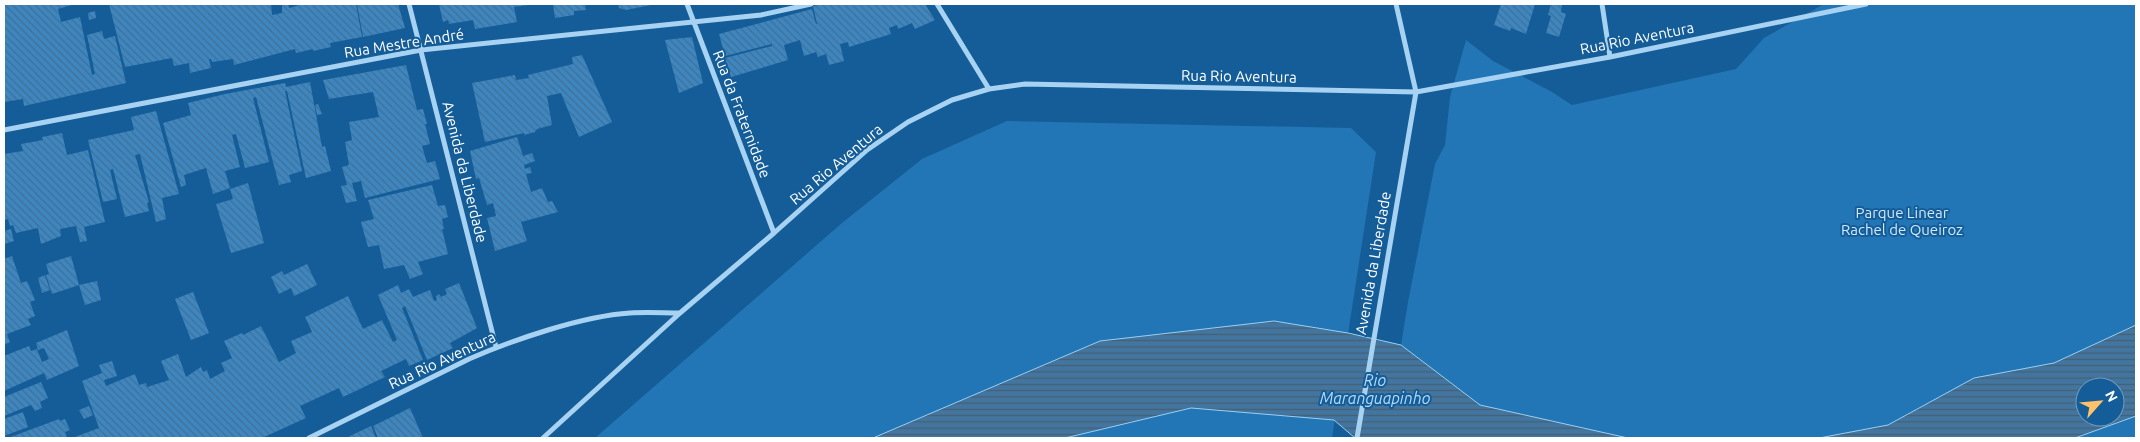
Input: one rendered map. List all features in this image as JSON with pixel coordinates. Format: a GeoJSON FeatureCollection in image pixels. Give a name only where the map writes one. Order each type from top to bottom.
{"type":"FeatureCollection","features":[{"type":"Feature","properties":{"kind":"street","name":"Avenida da Liberdade"},"geometry":{"type":"LineString","coordinates":[[409,4],[496,347]]}},
{"type":"Feature","properties":{"kind":"street","name":"Rua da Fraternidade"},"geometry":{"type":"LineString","coordinates":[[687,4],[774,233]]}},
{"type":"Feature","properties":{"kind":"street","name":"Rua Mestre André"},"geometry":{"type":"LineString","coordinates":[[4,130],[421,50],[761,15],[811,4]]}},
{"type":"Feature","properties":{"kind":"street"},"geometry":{"type":"LineString","coordinates":[[937,4],[989,89]]}},
{"type":"Feature","properties":{"kind":"street"},"geometry":{"type":"LineString","coordinates":[[1396,4],[1416,92]]}},
{"type":"Feature","properties":{"kind":"street"},"geometry":{"type":"LineString","coordinates":[[1602,4],[1610,57]]}},
{"type":"Feature","properties":{"kind":"street","name":"Rua Rio Aventura"},"geometry":{"type":"LineString","coordinates":[[543,438],[680,313],[867,150],[908,122],[952,100],[989,89],[1025,84],[1416,92],[1610,57],[1866,4]]}},
{"type":"Feature","properties":{"kind":"street","name":"Avenida da Liberdade"},"geometry":{"type":"LineString","coordinates":[[1357,438],[1416,92]]}},
{"type":"Feature","properties":{"kind":"street","name":"Rua Rio Aventura"},"geometry":{"type":"LineString","coordinates":[[309,438],[496,347],[594,319],[629,313],[680,313]]}},
{"type":"Feature","properties":{"kind":"green space","name":"Parque Linear Rachel de Queiroz"},"geometry":{"type":"Polygon","coordinates":[[[1824,4],[2136,4],[2136,438],[1402,438],[1417,357],[1401,345],[1435,164],[1445,145],[1450,97],[1466,40],[1493,61],[1552,92],[1572,105],[1736,69],[1764,38],[1824,4]]]}},
{"type":"Feature","properties":{"kind":"green space"},"geometry":{"type":"Polygon","coordinates":[[[1007,121],[1351,128],[1376,152],[1332,438],[595,438],[842,223],[922,159],[1007,121]]]}},
{"type":"Feature","properties":{"kind":"water","name":"Rio Maranguapinho"},"geometry":{"type":"Polygon","coordinates":[[[1274,321],[1348,333],[1401,345],[1480,405],[1628,438],[1355,438],[1334,420],[1191,408],[1065,438],[873,438],[1100,341],[1274,321]]]}},
{"type":"Feature","properties":{"kind":"water"},"geometry":{"type":"Polygon","coordinates":[[[2136,325],[2136,416],[2125,420],[2125,377],[2075,377],[2075,427],[2106,427],[2075,438],[1819,438],[1888,425],[1974,378],[2054,363],[2136,325]]]}},
{"type":"Feature","properties":{"kind":"building"},"geometry":{"type":"Polygon","coordinates":[[[4,4],[75,4],[58,9],[61,22],[80,17],[92,75],[95,74],[87,35],[102,31],[104,39],[115,36],[126,83],[24,106],[23,99],[4,102],[4,4]]]}},
{"type":"Feature","properties":{"kind":"building"},"geometry":{"type":"Polygon","coordinates":[[[109,4],[271,4],[272,15],[282,13],[282,4],[288,4],[289,8],[297,6],[296,4],[356,4],[362,37],[330,43],[331,47],[313,51],[313,49],[296,53],[295,49],[234,65],[233,59],[212,62],[209,59],[211,68],[190,73],[189,63],[174,66],[172,58],[125,67],[109,4]]]}},
{"type":"Feature","properties":{"kind":"building"},"geometry":{"type":"Polygon","coordinates":[[[357,4],[398,4],[405,28],[363,37],[357,4]]]}},
{"type":"Feature","properties":{"kind":"building"},"geometry":{"type":"Polygon","coordinates":[[[439,4],[528,5],[514,7],[517,22],[475,29],[473,20],[449,24],[448,20],[443,22],[439,4]]]}},
{"type":"Feature","properties":{"kind":"building"},"geometry":{"type":"Polygon","coordinates":[[[553,4],[585,4],[586,10],[574,11],[574,15],[555,18],[553,4]]]}},
{"type":"Feature","properties":{"kind":"building"},"geometry":{"type":"Polygon","coordinates":[[[618,4],[651,5],[626,10],[619,8],[618,4]]]}},
{"type":"Feature","properties":{"kind":"building"},"geometry":{"type":"Polygon","coordinates":[[[822,4],[925,4],[935,20],[915,29],[912,23],[898,29],[897,25],[889,28],[891,34],[849,47],[848,42],[840,44],[844,61],[829,65],[826,54],[818,57],[816,52],[804,56],[800,40],[784,45],[788,60],[731,77],[725,58],[772,46],[772,44],[725,56],[719,34],[812,9],[817,24],[813,6],[822,4]]]}},
{"type":"Feature","properties":{"kind":"building"},"geometry":{"type":"Polygon","coordinates":[[[1501,4],[1535,4],[1526,34],[1511,28],[1510,31],[1494,25],[1501,4]]]}},
{"type":"Feature","properties":{"kind":"building"},"geometry":{"type":"Polygon","coordinates":[[[1551,4],[1562,4],[1561,12],[1566,14],[1559,37],[1546,33],[1551,16],[1548,15],[1551,4]]]}},
{"type":"Feature","properties":{"kind":"building"},"geometry":{"type":"Polygon","coordinates":[[[95,11],[96,18],[89,20],[88,13],[95,11]]]}},
{"type":"Feature","properties":{"kind":"building"},"geometry":{"type":"Polygon","coordinates":[[[692,37],[703,83],[679,93],[665,40],[692,37]]]}},
{"type":"Feature","properties":{"kind":"building"},"geometry":{"type":"Polygon","coordinates":[[[582,55],[612,122],[579,137],[561,93],[547,96],[552,125],[524,135],[524,133],[485,142],[472,83],[515,75],[516,80],[529,78],[528,75],[573,64],[572,57],[582,55]]]}},
{"type":"Feature","properties":{"kind":"building"},"geometry":{"type":"Polygon","coordinates":[[[406,65],[417,110],[423,109],[427,124],[425,124],[430,144],[422,146],[427,163],[435,161],[440,179],[365,198],[361,181],[352,183],[357,201],[346,203],[341,186],[347,185],[342,167],[349,165],[345,142],[352,140],[349,122],[379,117],[373,92],[329,99],[323,80],[406,65]]]}},
{"type":"Feature","properties":{"kind":"building"},"geometry":{"type":"Polygon","coordinates":[[[310,82],[322,147],[325,146],[331,171],[306,178],[287,91],[285,91],[302,171],[289,175],[291,182],[279,185],[256,97],[253,98],[269,162],[245,168],[236,134],[232,135],[240,167],[225,171],[230,188],[213,194],[206,168],[184,175],[186,185],[181,187],[163,123],[191,115],[188,103],[285,83],[286,87],[310,82]]]}},
{"type":"Feature","properties":{"kind":"building"},"geometry":{"type":"Polygon","coordinates":[[[318,104],[322,114],[317,115],[315,105],[318,104]]]}},
{"type":"Feature","properties":{"kind":"building"},"geometry":{"type":"Polygon","coordinates":[[[156,111],[179,194],[162,198],[166,219],[156,222],[140,154],[135,155],[149,202],[147,203],[149,211],[125,217],[113,169],[110,170],[117,199],[103,202],[88,140],[134,130],[131,117],[156,111]]]}},
{"type":"Feature","properties":{"kind":"building"},"geometry":{"type":"Polygon","coordinates":[[[62,133],[67,155],[88,150],[105,222],[84,227],[87,241],[80,242],[76,226],[60,229],[61,236],[41,244],[38,228],[16,233],[13,225],[10,226],[8,219],[4,220],[4,154],[23,151],[21,144],[43,140],[42,137],[62,133]]]}},
{"type":"Feature","properties":{"kind":"building"},"geometry":{"type":"Polygon","coordinates":[[[517,137],[523,156],[532,153],[535,161],[524,165],[525,169],[530,167],[532,173],[526,174],[531,192],[542,188],[548,202],[552,201],[558,212],[521,222],[527,241],[495,251],[487,218],[496,216],[493,203],[487,205],[479,178],[476,179],[470,151],[517,137]]]}},
{"type":"Feature","properties":{"kind":"building"},"geometry":{"type":"Polygon","coordinates":[[[248,183],[264,243],[231,253],[216,204],[233,199],[230,189],[248,183]]]}},
{"type":"Feature","properties":{"kind":"building"},"geometry":{"type":"Polygon","coordinates":[[[432,185],[438,206],[445,205],[448,217],[442,219],[444,229],[442,229],[448,254],[418,262],[423,274],[410,279],[404,265],[384,269],[379,245],[368,247],[361,222],[374,219],[368,200],[432,185]]]}},
{"type":"Feature","properties":{"kind":"building"},"geometry":{"type":"Polygon","coordinates":[[[11,229],[14,241],[4,244],[4,231],[11,229]]]}},
{"type":"Feature","properties":{"kind":"building"},"geometry":{"type":"Polygon","coordinates":[[[12,256],[21,283],[27,281],[35,300],[30,302],[35,316],[28,319],[31,325],[7,334],[10,342],[4,345],[4,259],[12,256]]]}},
{"type":"Feature","properties":{"kind":"building"},"geometry":{"type":"Polygon","coordinates":[[[71,256],[79,285],[52,294],[46,275],[49,274],[46,264],[71,256]]]}},
{"type":"Feature","properties":{"kind":"building"},"geometry":{"type":"Polygon","coordinates":[[[307,264],[317,285],[294,296],[291,288],[279,294],[271,277],[282,271],[284,275],[307,264]]]}},
{"type":"Feature","properties":{"kind":"building"},"geometry":{"type":"Polygon","coordinates":[[[45,275],[50,290],[42,293],[38,278],[45,275]]]}},
{"type":"Feature","properties":{"kind":"building"},"geometry":{"type":"Polygon","coordinates":[[[97,281],[101,300],[85,305],[79,285],[97,281]]]}},
{"type":"Feature","properties":{"kind":"building"},"geometry":{"type":"Polygon","coordinates":[[[459,283],[477,328],[450,343],[453,348],[427,360],[405,306],[402,308],[423,360],[409,366],[406,359],[381,371],[385,377],[343,397],[339,388],[300,406],[306,418],[262,438],[72,438],[99,428],[82,381],[102,373],[99,365],[112,361],[117,376],[104,380],[106,386],[135,374],[139,385],[146,383],[147,387],[169,380],[161,361],[178,354],[186,377],[201,367],[203,372],[207,370],[210,379],[225,371],[221,363],[232,358],[224,341],[242,333],[243,335],[261,326],[279,362],[296,353],[291,341],[312,332],[305,317],[348,296],[363,329],[382,320],[393,342],[397,340],[378,295],[398,285],[401,293],[409,289],[413,297],[430,290],[434,301],[437,300],[436,296],[439,294],[441,297],[447,294],[445,289],[459,283]]]}},
{"type":"Feature","properties":{"kind":"building"},"geometry":{"type":"Polygon","coordinates":[[[193,292],[209,333],[191,340],[175,299],[193,292]]]}},
{"type":"Feature","properties":{"kind":"building"},"geometry":{"type":"Polygon","coordinates":[[[67,330],[79,366],[47,380],[44,373],[4,391],[4,356],[29,346],[31,351],[37,349],[42,362],[49,359],[44,348],[38,350],[36,343],[67,330]]]}},
{"type":"Feature","properties":{"kind":"building"},"geometry":{"type":"Polygon","coordinates":[[[41,382],[48,398],[40,402],[42,408],[35,411],[31,405],[4,416],[4,397],[41,382]]]}},
{"type":"Feature","properties":{"kind":"building"},"geometry":{"type":"Polygon","coordinates":[[[89,406],[93,415],[84,419],[79,410],[89,406]]]}},
{"type":"Feature","properties":{"kind":"building"},"geometry":{"type":"Polygon","coordinates":[[[410,408],[423,438],[378,438],[373,426],[410,408]]]}},
{"type":"Feature","properties":{"kind":"building"},"geometry":{"type":"Polygon","coordinates":[[[23,412],[28,427],[4,436],[4,419],[23,412]]]}},
{"type":"Feature","properties":{"kind":"building"},"geometry":{"type":"Polygon","coordinates":[[[59,419],[60,421],[65,419],[70,430],[65,432],[67,438],[8,438],[59,419]]]}},
{"type":"Feature","properties":{"kind":"building"},"geometry":{"type":"Polygon","coordinates":[[[371,426],[376,438],[347,438],[352,435],[371,426]]]}}]}
